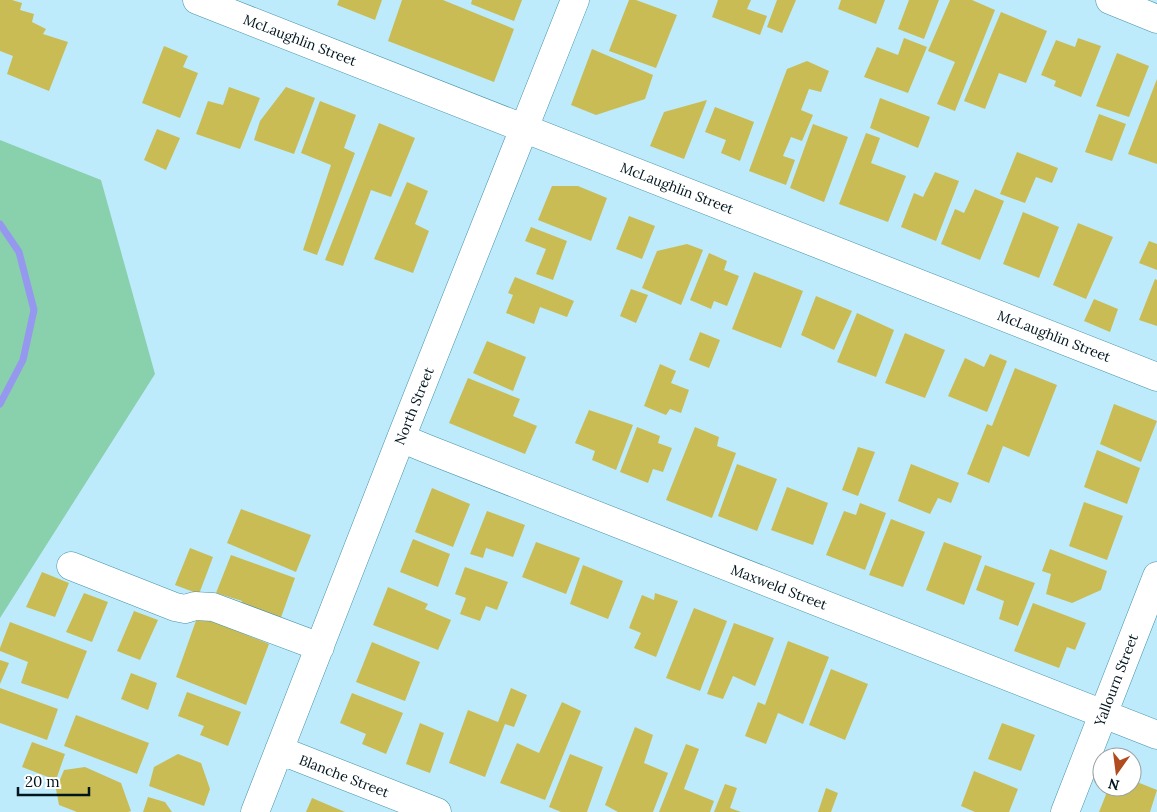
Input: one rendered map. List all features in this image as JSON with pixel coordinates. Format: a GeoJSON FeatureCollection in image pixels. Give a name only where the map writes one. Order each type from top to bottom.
{"type":"FeatureCollection","features":[{"type":"Feature","properties":{"kind":"street","name":"McLaughlin Street"},"geometry":{"type":"LineString","coordinates":[[197,0],[1157,377]]}},
{"type":"Feature","properties":{"kind":"street","name":"North Street"},"geometry":{"type":"LineString","coordinates":[[255,812],[574,0]]}},
{"type":"Feature","properties":{"kind":"street"},"geometry":{"type":"LineString","coordinates":[[1110,0],[1157,19]]}},
{"type":"Feature","properties":{"kind":"street","name":"Maxweld Street"},"geometry":{"type":"LineString","coordinates":[[401,438],[1157,735]]}},
{"type":"Feature","properties":{"kind":"street"},"geometry":{"type":"LineString","coordinates":[[71,566],[175,607],[185,609],[195,606],[213,608],[320,647]]}},
{"type":"Feature","properties":{"kind":"street","name":"Yallourn Street"},"geometry":{"type":"LineString","coordinates":[[1064,812],[1157,576]]}},
{"type":"Feature","properties":{"kind":"street","name":"Blanche Street"},"geometry":{"type":"LineString","coordinates":[[280,750],[437,812]]}},
{"type":"Feature","properties":{"kind":"green space"},"geometry":{"type":"Polygon","coordinates":[[[0,140],[101,180],[155,374],[0,618],[0,140]]]}},
{"type":"Feature","properties":{"kind":"building"},"geometry":{"type":"Polygon","coordinates":[[[0,0],[12,0],[22,3],[20,10],[34,14],[32,22],[46,29],[43,34],[68,42],[49,91],[7,74],[13,56],[0,51],[0,0]]]}},
{"type":"Feature","properties":{"kind":"building"},"geometry":{"type":"Polygon","coordinates":[[[339,0],[382,0],[375,20],[337,5],[339,0]]]}},
{"type":"Feature","properties":{"kind":"building"},"geometry":{"type":"Polygon","coordinates":[[[402,0],[443,0],[514,29],[494,82],[388,41],[402,0]]]}},
{"type":"Feature","properties":{"kind":"building"},"geometry":{"type":"Polygon","coordinates":[[[472,0],[522,0],[514,21],[471,4],[472,0]]]}},
{"type":"Feature","properties":{"kind":"building"},"geometry":{"type":"Polygon","coordinates":[[[629,0],[636,0],[677,15],[656,68],[609,51],[629,0]]]}},
{"type":"Feature","properties":{"kind":"building"},"geometry":{"type":"Polygon","coordinates":[[[718,0],[751,0],[747,9],[767,16],[760,35],[712,17],[718,0]]]}},
{"type":"Feature","properties":{"kind":"building"},"geometry":{"type":"Polygon","coordinates":[[[777,0],[796,0],[782,33],[767,27],[777,0]]]}},
{"type":"Feature","properties":{"kind":"building"},"geometry":{"type":"Polygon","coordinates":[[[841,0],[885,0],[876,24],[838,9],[841,0]]]}},
{"type":"Feature","properties":{"kind":"building"},"geometry":{"type":"Polygon","coordinates":[[[909,0],[939,0],[924,39],[898,29],[909,0]]]}},
{"type":"Feature","properties":{"kind":"building"},"geometry":{"type":"Polygon","coordinates":[[[950,0],[972,0],[995,10],[955,111],[937,104],[955,62],[928,51],[950,0]]]}},
{"type":"Feature","properties":{"kind":"building"},"geometry":{"type":"Polygon","coordinates":[[[1001,12],[1047,31],[1026,83],[999,73],[985,109],[964,101],[1001,12]]]}},
{"type":"Feature","properties":{"kind":"building"},"geometry":{"type":"Polygon","coordinates":[[[904,38],[927,47],[908,93],[864,77],[877,47],[898,55],[904,38]]]}},
{"type":"Feature","properties":{"kind":"building"},"geometry":{"type":"Polygon","coordinates":[[[1078,38],[1101,46],[1081,97],[1054,86],[1056,81],[1041,75],[1056,40],[1075,47],[1078,38]]]}},
{"type":"Feature","properties":{"kind":"building"},"geometry":{"type":"Polygon","coordinates":[[[164,46],[188,56],[183,67],[198,73],[180,118],[142,103],[164,46]]]}},
{"type":"Feature","properties":{"kind":"building"},"geometry":{"type":"Polygon","coordinates":[[[592,49],[653,75],[645,99],[596,115],[571,105],[592,49]]]}},
{"type":"Feature","properties":{"kind":"building"},"geometry":{"type":"Polygon","coordinates":[[[1117,53],[1149,66],[1129,117],[1096,106],[1117,53]]]}},
{"type":"Feature","properties":{"kind":"building"},"geometry":{"type":"Polygon","coordinates":[[[807,61],[829,71],[821,92],[809,89],[801,110],[813,115],[802,141],[791,137],[783,156],[795,160],[786,185],[749,171],[787,69],[807,61]]]}},
{"type":"Feature","properties":{"kind":"building"},"geometry":{"type":"Polygon","coordinates":[[[1157,79],[1157,164],[1128,154],[1157,79]]]}},
{"type":"Feature","properties":{"kind":"building"},"geometry":{"type":"Polygon","coordinates":[[[229,87],[260,98],[240,149],[196,134],[208,101],[223,105],[229,87]]]}},
{"type":"Feature","properties":{"kind":"building"},"geometry":{"type":"Polygon","coordinates":[[[286,87],[315,98],[294,154],[254,140],[260,121],[286,87]]]}},
{"type":"Feature","properties":{"kind":"building"},"geometry":{"type":"Polygon","coordinates":[[[880,98],[930,117],[918,148],[870,128],[880,98]]]}},
{"type":"Feature","properties":{"kind":"building"},"geometry":{"type":"Polygon","coordinates":[[[707,100],[684,159],[650,146],[664,112],[707,100]]]}},
{"type":"Feature","properties":{"kind":"building"},"geometry":{"type":"Polygon","coordinates":[[[320,101],[356,115],[344,148],[355,153],[317,255],[303,250],[331,165],[301,153],[320,101]]]}},
{"type":"Feature","properties":{"kind":"building"},"geometry":{"type":"Polygon","coordinates":[[[715,107],[754,122],[740,161],[721,153],[726,140],[705,132],[715,107]]]}},
{"type":"Feature","properties":{"kind":"building"},"geometry":{"type":"Polygon","coordinates":[[[1099,114],[1126,124],[1112,161],[1085,152],[1099,114]]]}},
{"type":"Feature","properties":{"kind":"building"},"geometry":{"type":"Polygon","coordinates":[[[379,123],[415,138],[391,197],[371,190],[343,266],[325,260],[379,123]]]}},
{"type":"Feature","properties":{"kind":"building"},"geometry":{"type":"Polygon","coordinates":[[[813,124],[848,137],[824,202],[790,188],[813,124]]]}},
{"type":"Feature","properties":{"kind":"building"},"geometry":{"type":"Polygon","coordinates":[[[157,129],[180,138],[166,170],[144,160],[157,129]]]}},
{"type":"Feature","properties":{"kind":"building"},"geometry":{"type":"Polygon","coordinates":[[[866,133],[880,138],[871,163],[906,176],[888,222],[839,204],[866,133]]]}},
{"type":"Feature","properties":{"kind":"building"},"geometry":{"type":"Polygon","coordinates":[[[1017,152],[1058,168],[1052,183],[1036,177],[1025,203],[1000,194],[1017,152]]]}},
{"type":"Feature","properties":{"kind":"building"},"geometry":{"type":"Polygon","coordinates":[[[935,172],[959,181],[936,241],[901,227],[914,193],[923,197],[935,172]]]}},
{"type":"Feature","properties":{"kind":"building"},"geometry":{"type":"Polygon","coordinates":[[[407,182],[428,191],[415,224],[429,231],[413,273],[374,259],[407,182]]]}},
{"type":"Feature","properties":{"kind":"building"},"geometry":{"type":"Polygon","coordinates":[[[552,186],[578,186],[607,198],[591,241],[538,220],[552,186]]]}},
{"type":"Feature","properties":{"kind":"building"},"geometry":{"type":"Polygon","coordinates":[[[975,189],[1004,201],[980,260],[941,244],[955,209],[964,213],[975,189]]]}},
{"type":"Feature","properties":{"kind":"building"},"geometry":{"type":"Polygon","coordinates":[[[1023,212],[1059,227],[1039,278],[1003,264],[1023,212]]]}},
{"type":"Feature","properties":{"kind":"building"},"geometry":{"type":"Polygon","coordinates":[[[629,216],[655,226],[642,259],[616,249],[629,216]]]}},
{"type":"Feature","properties":{"kind":"building"},"geometry":{"type":"Polygon","coordinates":[[[1078,223],[1113,237],[1086,299],[1053,285],[1078,223]]]}},
{"type":"Feature","properties":{"kind":"building"},"geometry":{"type":"Polygon","coordinates":[[[531,227],[567,241],[553,280],[536,274],[546,249],[525,241],[531,227]]]}},
{"type":"Feature","properties":{"kind":"building"},"geometry":{"type":"Polygon","coordinates":[[[1149,241],[1157,244],[1157,270],[1139,263],[1149,241]]]}},
{"type":"Feature","properties":{"kind":"building"},"geometry":{"type":"Polygon","coordinates":[[[687,244],[703,250],[681,305],[642,288],[657,251],[687,244]]]}},
{"type":"Feature","properties":{"kind":"building"},"geometry":{"type":"Polygon","coordinates":[[[709,253],[727,261],[724,270],[739,276],[727,306],[714,301],[711,309],[690,300],[709,253]]]}},
{"type":"Feature","properties":{"kind":"building"},"geometry":{"type":"Polygon","coordinates":[[[754,272],[803,291],[781,348],[732,329],[754,272]]]}},
{"type":"Feature","properties":{"kind":"building"},"geometry":{"type":"Polygon","coordinates":[[[515,277],[574,301],[567,317],[540,307],[534,324],[506,313],[513,295],[508,293],[515,277]]]}},
{"type":"Feature","properties":{"kind":"building"},"geometry":{"type":"Polygon","coordinates":[[[1155,279],[1157,280],[1157,326],[1139,320],[1155,279]]]}},
{"type":"Feature","properties":{"kind":"building"},"geometry":{"type":"Polygon","coordinates":[[[631,289],[648,295],[636,323],[620,316],[631,289]]]}},
{"type":"Feature","properties":{"kind":"building"},"geometry":{"type":"Polygon","coordinates":[[[816,296],[852,311],[834,350],[801,335],[816,296]]]}},
{"type":"Feature","properties":{"kind":"building"},"geometry":{"type":"Polygon","coordinates":[[[1094,299],[1118,309],[1110,332],[1084,321],[1094,299]]]}},
{"type":"Feature","properties":{"kind":"building"},"geometry":{"type":"Polygon","coordinates":[[[857,313],[894,330],[876,377],[837,362],[857,313]]]}},
{"type":"Feature","properties":{"kind":"building"},"geometry":{"type":"Polygon","coordinates":[[[700,332],[720,340],[709,368],[689,360],[700,332]]]}},
{"type":"Feature","properties":{"kind":"building"},"geometry":{"type":"Polygon","coordinates":[[[905,333],[945,350],[925,398],[885,383],[905,333]]]}},
{"type":"Feature","properties":{"kind":"building"},"geometry":{"type":"Polygon","coordinates":[[[487,341],[526,357],[513,391],[473,373],[487,341]]]}},
{"type":"Feature","properties":{"kind":"building"},"geometry":{"type":"Polygon","coordinates":[[[990,354],[1007,361],[987,412],[948,396],[965,358],[984,367],[990,354]]]}},
{"type":"Feature","properties":{"kind":"building"},"geometry":{"type":"Polygon","coordinates":[[[660,364],[676,371],[671,383],[689,390],[681,413],[670,409],[666,415],[644,406],[660,364]]]}},
{"type":"Feature","properties":{"kind":"building"},"geometry":{"type":"Polygon","coordinates":[[[1015,368],[1057,385],[1029,457],[1003,446],[989,483],[967,474],[987,424],[992,426],[1015,368]]]}},
{"type":"Feature","properties":{"kind":"building"},"geometry":{"type":"Polygon","coordinates":[[[468,378],[520,399],[513,416],[537,426],[525,454],[449,423],[468,378]]]}},
{"type":"Feature","properties":{"kind":"building"},"geometry":{"type":"Polygon","coordinates":[[[1114,404],[1157,421],[1141,462],[1100,444],[1114,404]]]}},
{"type":"Feature","properties":{"kind":"building"},"geometry":{"type":"Polygon","coordinates":[[[589,410],[633,425],[616,470],[592,460],[595,451],[575,443],[589,410]]]}},
{"type":"Feature","properties":{"kind":"building"},"geometry":{"type":"Polygon","coordinates":[[[637,427],[660,436],[658,443],[672,448],[663,472],[653,469],[648,483],[620,472],[637,427]]]}},
{"type":"Feature","properties":{"kind":"building"},"geometry":{"type":"Polygon","coordinates":[[[695,427],[719,437],[717,446],[736,453],[712,518],[666,500],[695,427]]]}},
{"type":"Feature","properties":{"kind":"building"},"geometry":{"type":"Polygon","coordinates":[[[858,447],[875,452],[858,496],[842,490],[858,447]]]}},
{"type":"Feature","properties":{"kind":"building"},"geometry":{"type":"Polygon","coordinates":[[[1097,450],[1140,468],[1127,504],[1084,487],[1097,450]]]}},
{"type":"Feature","properties":{"kind":"building"},"geometry":{"type":"Polygon","coordinates":[[[737,464],[777,479],[757,531],[718,516],[737,464]]]}},
{"type":"Feature","properties":{"kind":"building"},"geometry":{"type":"Polygon","coordinates":[[[911,464],[959,483],[951,503],[938,498],[930,514],[898,501],[911,464]]]}},
{"type":"Feature","properties":{"kind":"building"},"geometry":{"type":"Polygon","coordinates":[[[787,487],[828,503],[813,545],[771,530],[787,487]]]}},
{"type":"Feature","properties":{"kind":"building"},"geometry":{"type":"Polygon","coordinates":[[[432,488],[470,504],[453,547],[415,532],[432,488]]]}},
{"type":"Feature","properties":{"kind":"building"},"geometry":{"type":"Polygon","coordinates":[[[1084,502],[1123,516],[1107,560],[1069,546],[1084,502]]]}},
{"type":"Feature","properties":{"kind":"building"},"geometry":{"type":"Polygon","coordinates":[[[860,503],[886,513],[865,570],[826,555],[844,511],[856,515],[860,503]]]}},
{"type":"Feature","properties":{"kind":"building"},"geometry":{"type":"Polygon","coordinates":[[[241,509],[311,535],[296,572],[227,543],[241,509]]]}},
{"type":"Feature","properties":{"kind":"building"},"geometry":{"type":"Polygon","coordinates":[[[487,511],[525,525],[513,557],[486,548],[483,558],[470,554],[487,511]]]}},
{"type":"Feature","properties":{"kind":"building"},"geometry":{"type":"Polygon","coordinates":[[[891,519],[925,532],[903,587],[869,575],[891,519]]]}},
{"type":"Feature","properties":{"kind":"building"},"geometry":{"type":"Polygon","coordinates":[[[413,539],[450,554],[438,587],[400,572],[413,539]]]}},
{"type":"Feature","properties":{"kind":"building"},"geometry":{"type":"Polygon","coordinates":[[[536,542],[580,558],[566,594],[522,577],[536,542]]]}},
{"type":"Feature","properties":{"kind":"building"},"geometry":{"type":"Polygon","coordinates":[[[944,542],[982,556],[964,605],[926,590],[944,542]]]}},
{"type":"Feature","properties":{"kind":"building"},"geometry":{"type":"Polygon","coordinates":[[[190,548],[213,557],[199,594],[175,585],[190,548]]]}},
{"type":"Feature","properties":{"kind":"building"},"geometry":{"type":"Polygon","coordinates":[[[1050,549],[1107,571],[1101,590],[1072,603],[1046,594],[1051,574],[1042,571],[1050,549]]]}},
{"type":"Feature","properties":{"kind":"building"},"geometry":{"type":"Polygon","coordinates":[[[231,555],[295,578],[279,623],[239,608],[242,601],[216,593],[231,555]]]}},
{"type":"Feature","properties":{"kind":"building"},"geometry":{"type":"Polygon","coordinates":[[[583,565],[623,581],[608,619],[570,604],[583,565]]]}},
{"type":"Feature","properties":{"kind":"building"},"geometry":{"type":"Polygon","coordinates":[[[985,565],[1035,583],[1018,626],[999,619],[1004,601],[976,590],[985,565]]]}},
{"type":"Feature","properties":{"kind":"building"},"geometry":{"type":"Polygon","coordinates":[[[465,567],[508,582],[497,610],[486,606],[480,621],[460,614],[466,598],[455,594],[465,567]]]}},
{"type":"Feature","properties":{"kind":"building"},"geometry":{"type":"Polygon","coordinates":[[[42,572],[69,583],[55,617],[26,607],[42,572]]]}},
{"type":"Feature","properties":{"kind":"building"},"geometry":{"type":"Polygon","coordinates":[[[388,587],[428,604],[425,609],[451,620],[438,650],[373,625],[388,587]]]}},
{"type":"Feature","properties":{"kind":"building"},"geometry":{"type":"Polygon","coordinates":[[[84,593],[108,602],[92,642],[66,632],[84,593]]]}},
{"type":"Feature","properties":{"kind":"building"},"geometry":{"type":"Polygon","coordinates":[[[655,593],[678,601],[656,657],[634,648],[641,633],[629,628],[642,595],[654,600],[655,593]]]}},
{"type":"Feature","properties":{"kind":"building"},"geometry":{"type":"Polygon","coordinates":[[[1033,603],[1086,623],[1075,650],[1067,647],[1059,668],[1014,651],[1033,603]]]}},
{"type":"Feature","properties":{"kind":"building"},"geometry":{"type":"Polygon","coordinates":[[[694,608],[727,621],[700,691],[666,678],[694,608]]]}},
{"type":"Feature","properties":{"kind":"building"},"geometry":{"type":"Polygon","coordinates":[[[134,611],[158,620],[140,660],[117,651],[134,611]]]}},
{"type":"Feature","properties":{"kind":"building"},"geometry":{"type":"Polygon","coordinates":[[[198,615],[269,644],[246,705],[176,677],[198,615]]]}},
{"type":"Feature","properties":{"kind":"building"},"geometry":{"type":"Polygon","coordinates":[[[10,622],[87,651],[68,699],[21,683],[28,662],[0,651],[10,622]]]}},
{"type":"Feature","properties":{"kind":"building"},"geometry":{"type":"Polygon","coordinates":[[[734,623],[774,638],[755,686],[733,676],[723,699],[707,694],[734,623]]]}},
{"type":"Feature","properties":{"kind":"building"},"geometry":{"type":"Polygon","coordinates":[[[788,641],[829,657],[803,724],[778,713],[766,744],[745,736],[758,702],[765,705],[788,641]]]}},
{"type":"Feature","properties":{"kind":"building"},"geometry":{"type":"Polygon","coordinates":[[[372,642],[420,662],[405,701],[356,682],[372,642]]]}},
{"type":"Feature","properties":{"kind":"building"},"geometry":{"type":"Polygon","coordinates":[[[0,660],[9,663],[0,684],[0,660]]]}},
{"type":"Feature","properties":{"kind":"building"},"geometry":{"type":"Polygon","coordinates":[[[831,669],[868,684],[845,740],[809,725],[831,669]]]}},
{"type":"Feature","properties":{"kind":"building"},"geometry":{"type":"Polygon","coordinates":[[[131,673],[157,683],[148,710],[121,699],[131,673]]]}},
{"type":"Feature","properties":{"kind":"building"},"geometry":{"type":"Polygon","coordinates":[[[0,688],[58,709],[47,740],[0,723],[0,688]]]}},
{"type":"Feature","properties":{"kind":"building"},"geometry":{"type":"Polygon","coordinates":[[[511,688],[527,695],[514,727],[505,724],[485,777],[449,763],[468,710],[498,722],[511,688]]]}},
{"type":"Feature","properties":{"kind":"building"},"geometry":{"type":"Polygon","coordinates":[[[187,692],[241,712],[228,746],[200,735],[204,726],[178,716],[187,692]]]}},
{"type":"Feature","properties":{"kind":"building"},"geometry":{"type":"Polygon","coordinates":[[[352,693],[403,713],[386,754],[362,744],[366,734],[340,723],[352,693]]]}},
{"type":"Feature","properties":{"kind":"building"},"geometry":{"type":"Polygon","coordinates":[[[562,702],[581,711],[545,800],[500,783],[517,743],[539,753],[562,702]]]}},
{"type":"Feature","properties":{"kind":"building"},"geometry":{"type":"Polygon","coordinates":[[[76,715],[149,743],[137,774],[64,746],[76,715]]]}},
{"type":"Feature","properties":{"kind":"building"},"geometry":{"type":"Polygon","coordinates":[[[420,723],[444,733],[430,773],[406,764],[420,723]]]}},
{"type":"Feature","properties":{"kind":"building"},"geometry":{"type":"Polygon","coordinates":[[[1002,723],[1035,735],[1021,771],[988,759],[1002,723]]]}},
{"type":"Feature","properties":{"kind":"building"},"geometry":{"type":"Polygon","coordinates":[[[635,727],[653,735],[644,763],[668,773],[653,812],[618,812],[605,805],[635,727]]]}},
{"type":"Feature","properties":{"kind":"building"},"geometry":{"type":"Polygon","coordinates":[[[32,742],[65,754],[56,780],[22,767],[32,742]]]}},
{"type":"Feature","properties":{"kind":"building"},"geometry":{"type":"Polygon","coordinates":[[[686,744],[699,749],[684,789],[714,801],[710,812],[659,812],[686,744]]]}},
{"type":"Feature","properties":{"kind":"building"},"geometry":{"type":"Polygon","coordinates":[[[178,754],[201,763],[210,789],[204,806],[149,786],[154,767],[178,754]]]}},
{"type":"Feature","properties":{"kind":"building"},"geometry":{"type":"Polygon","coordinates":[[[570,754],[603,767],[587,812],[561,812],[549,807],[570,754]]]}},
{"type":"Feature","properties":{"kind":"building"},"geometry":{"type":"Polygon","coordinates":[[[85,767],[121,783],[131,811],[77,812],[59,805],[56,789],[64,770],[85,767]]]}},
{"type":"Feature","properties":{"kind":"building"},"geometry":{"type":"Polygon","coordinates":[[[974,771],[1018,789],[1009,812],[975,812],[961,806],[974,771]]]}},
{"type":"Feature","properties":{"kind":"building"},"geometry":{"type":"Polygon","coordinates":[[[725,784],[737,788],[730,808],[741,812],[714,812],[725,784]]]}},
{"type":"Feature","properties":{"kind":"building"},"geometry":{"type":"Polygon","coordinates":[[[1142,784],[1157,790],[1150,812],[1099,812],[1105,797],[1142,797],[1142,784]]]}},
{"type":"Feature","properties":{"kind":"building"},"geometry":{"type":"Polygon","coordinates":[[[826,788],[838,793],[831,812],[818,812],[826,788]]]}},
{"type":"Feature","properties":{"kind":"building"},"geometry":{"type":"Polygon","coordinates":[[[148,797],[165,802],[172,812],[143,812],[148,797]]]}},
{"type":"Feature","properties":{"kind":"building"},"geometry":{"type":"Polygon","coordinates":[[[312,798],[345,812],[306,812],[312,798]]]}},
{"type":"Feature","properties":{"kind":"waterway"},"geometry":{"type":"LineString","coordinates":[[0,224],[19,252],[34,310],[23,360],[0,404]]}}]}
